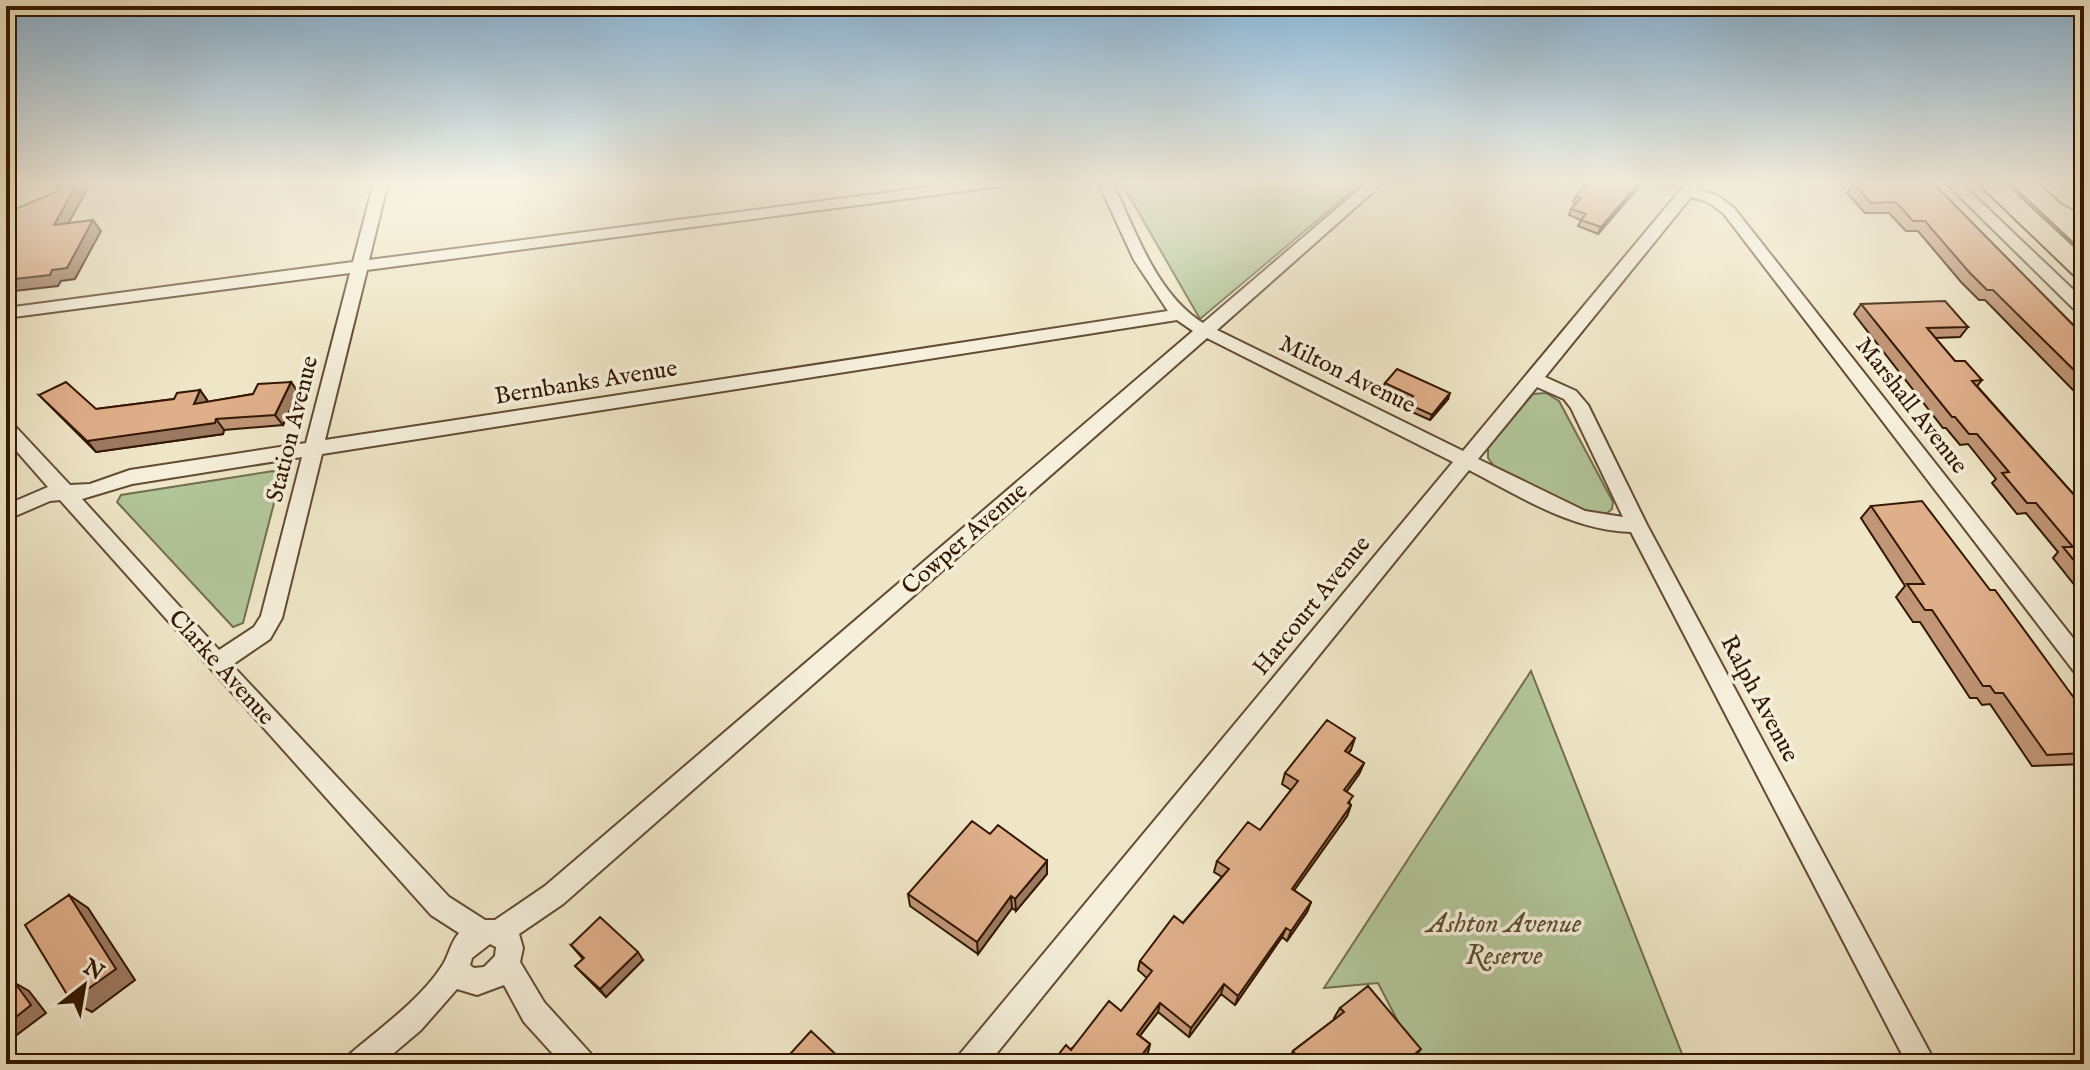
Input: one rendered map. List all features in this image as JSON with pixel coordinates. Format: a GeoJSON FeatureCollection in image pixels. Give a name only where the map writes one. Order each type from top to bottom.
{"type":"FeatureCollection","features":[{"type":"Feature","properties":{"kind":"main road"},"geometry":{"type":"LineString","coordinates":[[2042,232],[2084,271]]}},
{"type":"Feature","properties":{"kind":"street","name":"Station Avenue"},"geometry":{"type":"LineString","coordinates":[[217,663],[267,629],[368,232]]}},
{"type":"Feature","properties":{"kind":"street"},"geometry":{"type":"LineString","coordinates":[[6,313],[624,232]]}},
{"type":"Feature","properties":{"kind":"street","name":"Milton Avenue"},"geometry":{"type":"LineString","coordinates":[[1130,232],[1161,293],[1180,314],[1205,331],[1579,517],[1605,524],[1637,525]]}},
{"type":"Feature","properties":{"kind":"street","name":"Cowper Avenue"},"geometry":{"type":"LineString","coordinates":[[360,1064],[1319,232]]}},
{"type":"Feature","properties":{"kind":"street","name":"Harcourt Avenue"},"geometry":{"type":"LineString","coordinates":[[970,1064],[1653,232]]}},
{"type":"Feature","properties":{"kind":"street","name":"Marshall Avenue"},"geometry":{"type":"LineString","coordinates":[[1745,232],[2084,668]]}},
{"type":"Feature","properties":{"kind":"street"},"geometry":{"type":"LineString","coordinates":[[2004,232],[2084,309]]}},
{"type":"Feature","properties":{"kind":"street","name":"Bernbanks Avenue"},"geometry":{"type":"LineString","coordinates":[[6,513],[36,499],[62,492],[83,492],[130,477],[1180,314]]}},
{"type":"Feature","properties":{"kind":"street","name":"Ralph Avenue"},"geometry":{"type":"LineString","coordinates":[[1533,378],[1570,395],[1579,405],[1637,525],[1922,1064]]}},
{"type":"Feature","properties":{"kind":"street","name":"Clarke Avenue"},"geometry":{"type":"LineString","coordinates":[[6,427],[581,1064]]}},
{"type":"Feature","properties":{"kind":"green space"},"geometry":{"type":"Polygon","coordinates":[[[1150,232],[1304,232],[1200,319],[1150,232]]]}},
{"type":"Feature","properties":{"kind":"green space"},"geometry":{"type":"Polygon","coordinates":[[[1546,393],[1559,401],[1613,502],[1612,509],[1605,515],[1586,511],[1494,466],[1488,458],[1488,448],[1533,394],[1546,393]]]}},
{"type":"Feature","properties":{"kind":"green space"},"geometry":{"type":"Polygon","coordinates":[[[273,471],[281,476],[243,623],[233,627],[117,502],[121,495],[273,471]]]}},
{"type":"Feature","properties":{"kind":"green space","name":"Ashton Avenue Reserve"},"geometry":{"type":"Polygon","coordinates":[[[1531,671],[1686,1064],[1420,1064],[1378,983],[1324,988],[1531,671]]]}},
{"type":"Feature","properties":{"kind":"building"},"geometry":{"type":"Polygon","coordinates":[[[6,232],[87,232],[67,268],[52,270],[50,275],[6,280],[6,232]]]}},
{"type":"Feature","properties":{"kind":"building"},"geometry":{"type":"Polygon","coordinates":[[[1934,232],[1981,232],[2084,336],[2084,380],[1993,290],[1987,290],[1934,232]]]}},
{"type":"Feature","properties":{"kind":"building"},"geometry":{"type":"Polygon","coordinates":[[[1945,301],[1968,327],[1927,328],[1955,361],[1965,361],[1982,380],[1972,381],[2084,506],[2084,573],[2063,547],[2073,547],[2036,503],[2027,503],[2002,473],[2009,472],[1977,434],[1969,434],[1952,417],[1861,304],[1945,301]]]}},
{"type":"Feature","properties":{"kind":"building"},"geometry":{"type":"Polygon","coordinates":[[[1397,369],[1450,393],[1432,415],[1406,403],[1413,396],[1385,383],[1397,369]]]}},
{"type":"Feature","properties":{"kind":"building"},"geometry":{"type":"Polygon","coordinates":[[[66,382],[96,409],[174,399],[177,393],[200,390],[194,404],[253,394],[258,384],[291,382],[275,415],[216,419],[215,423],[87,441],[39,395],[66,382]]]}},
{"type":"Feature","properties":{"kind":"building"},"geometry":{"type":"Polygon","coordinates":[[[1922,501],[1990,590],[1995,590],[2077,702],[2084,701],[2084,753],[2047,755],[2003,693],[1995,693],[1990,686],[1983,686],[1932,610],[1925,610],[1907,584],[1924,584],[1871,506],[1922,501]]]}},
{"type":"Feature","properties":{"kind":"building"},"geometry":{"type":"Polygon","coordinates":[[[1327,720],[1355,738],[1345,751],[1364,763],[1344,790],[1353,796],[1348,803],[1351,805],[1292,889],[1311,902],[1291,931],[1286,928],[1238,996],[1224,984],[1191,1028],[1160,1003],[1137,1034],[1150,1044],[1135,1064],[1051,1064],[1066,1045],[1071,1050],[1109,1001],[1121,1011],[1152,971],[1140,961],[1174,916],[1183,923],[1229,869],[1217,861],[1248,822],[1260,830],[1298,781],[1285,773],[1327,720]]]}},
{"type":"Feature","properties":{"kind":"building"},"geometry":{"type":"Polygon","coordinates":[[[972,821],[990,834],[998,825],[1047,861],[1015,899],[1011,896],[977,942],[908,894],[972,821]]]}},
{"type":"Feature","properties":{"kind":"building"},"geometry":{"type":"Polygon","coordinates":[[[69,895],[116,969],[71,1001],[25,925],[69,895]]]}},
{"type":"Feature","properties":{"kind":"building"},"geometry":{"type":"Polygon","coordinates":[[[600,917],[638,952],[600,989],[575,966],[584,958],[571,945],[600,917]]]}},
{"type":"Feature","properties":{"kind":"building"},"geometry":{"type":"Polygon","coordinates":[[[15,983],[31,1005],[6,1025],[6,990],[15,983]]]}},
{"type":"Feature","properties":{"kind":"building"},"geometry":{"type":"Polygon","coordinates":[[[1368,986],[1421,1049],[1402,1064],[1303,1064],[1293,1051],[1344,1012],[1340,1008],[1368,986]]]}},
{"type":"Feature","properties":{"kind":"building"},"geometry":{"type":"Polygon","coordinates":[[[811,1031],[846,1064],[781,1064],[811,1031]]]}},
{"type":"Feature","properties":{"kind":"building"},"geometry":{"type":"Polygon","coordinates":[[[47,1056],[52,1064],[37,1064],[47,1056]]]}}]}
